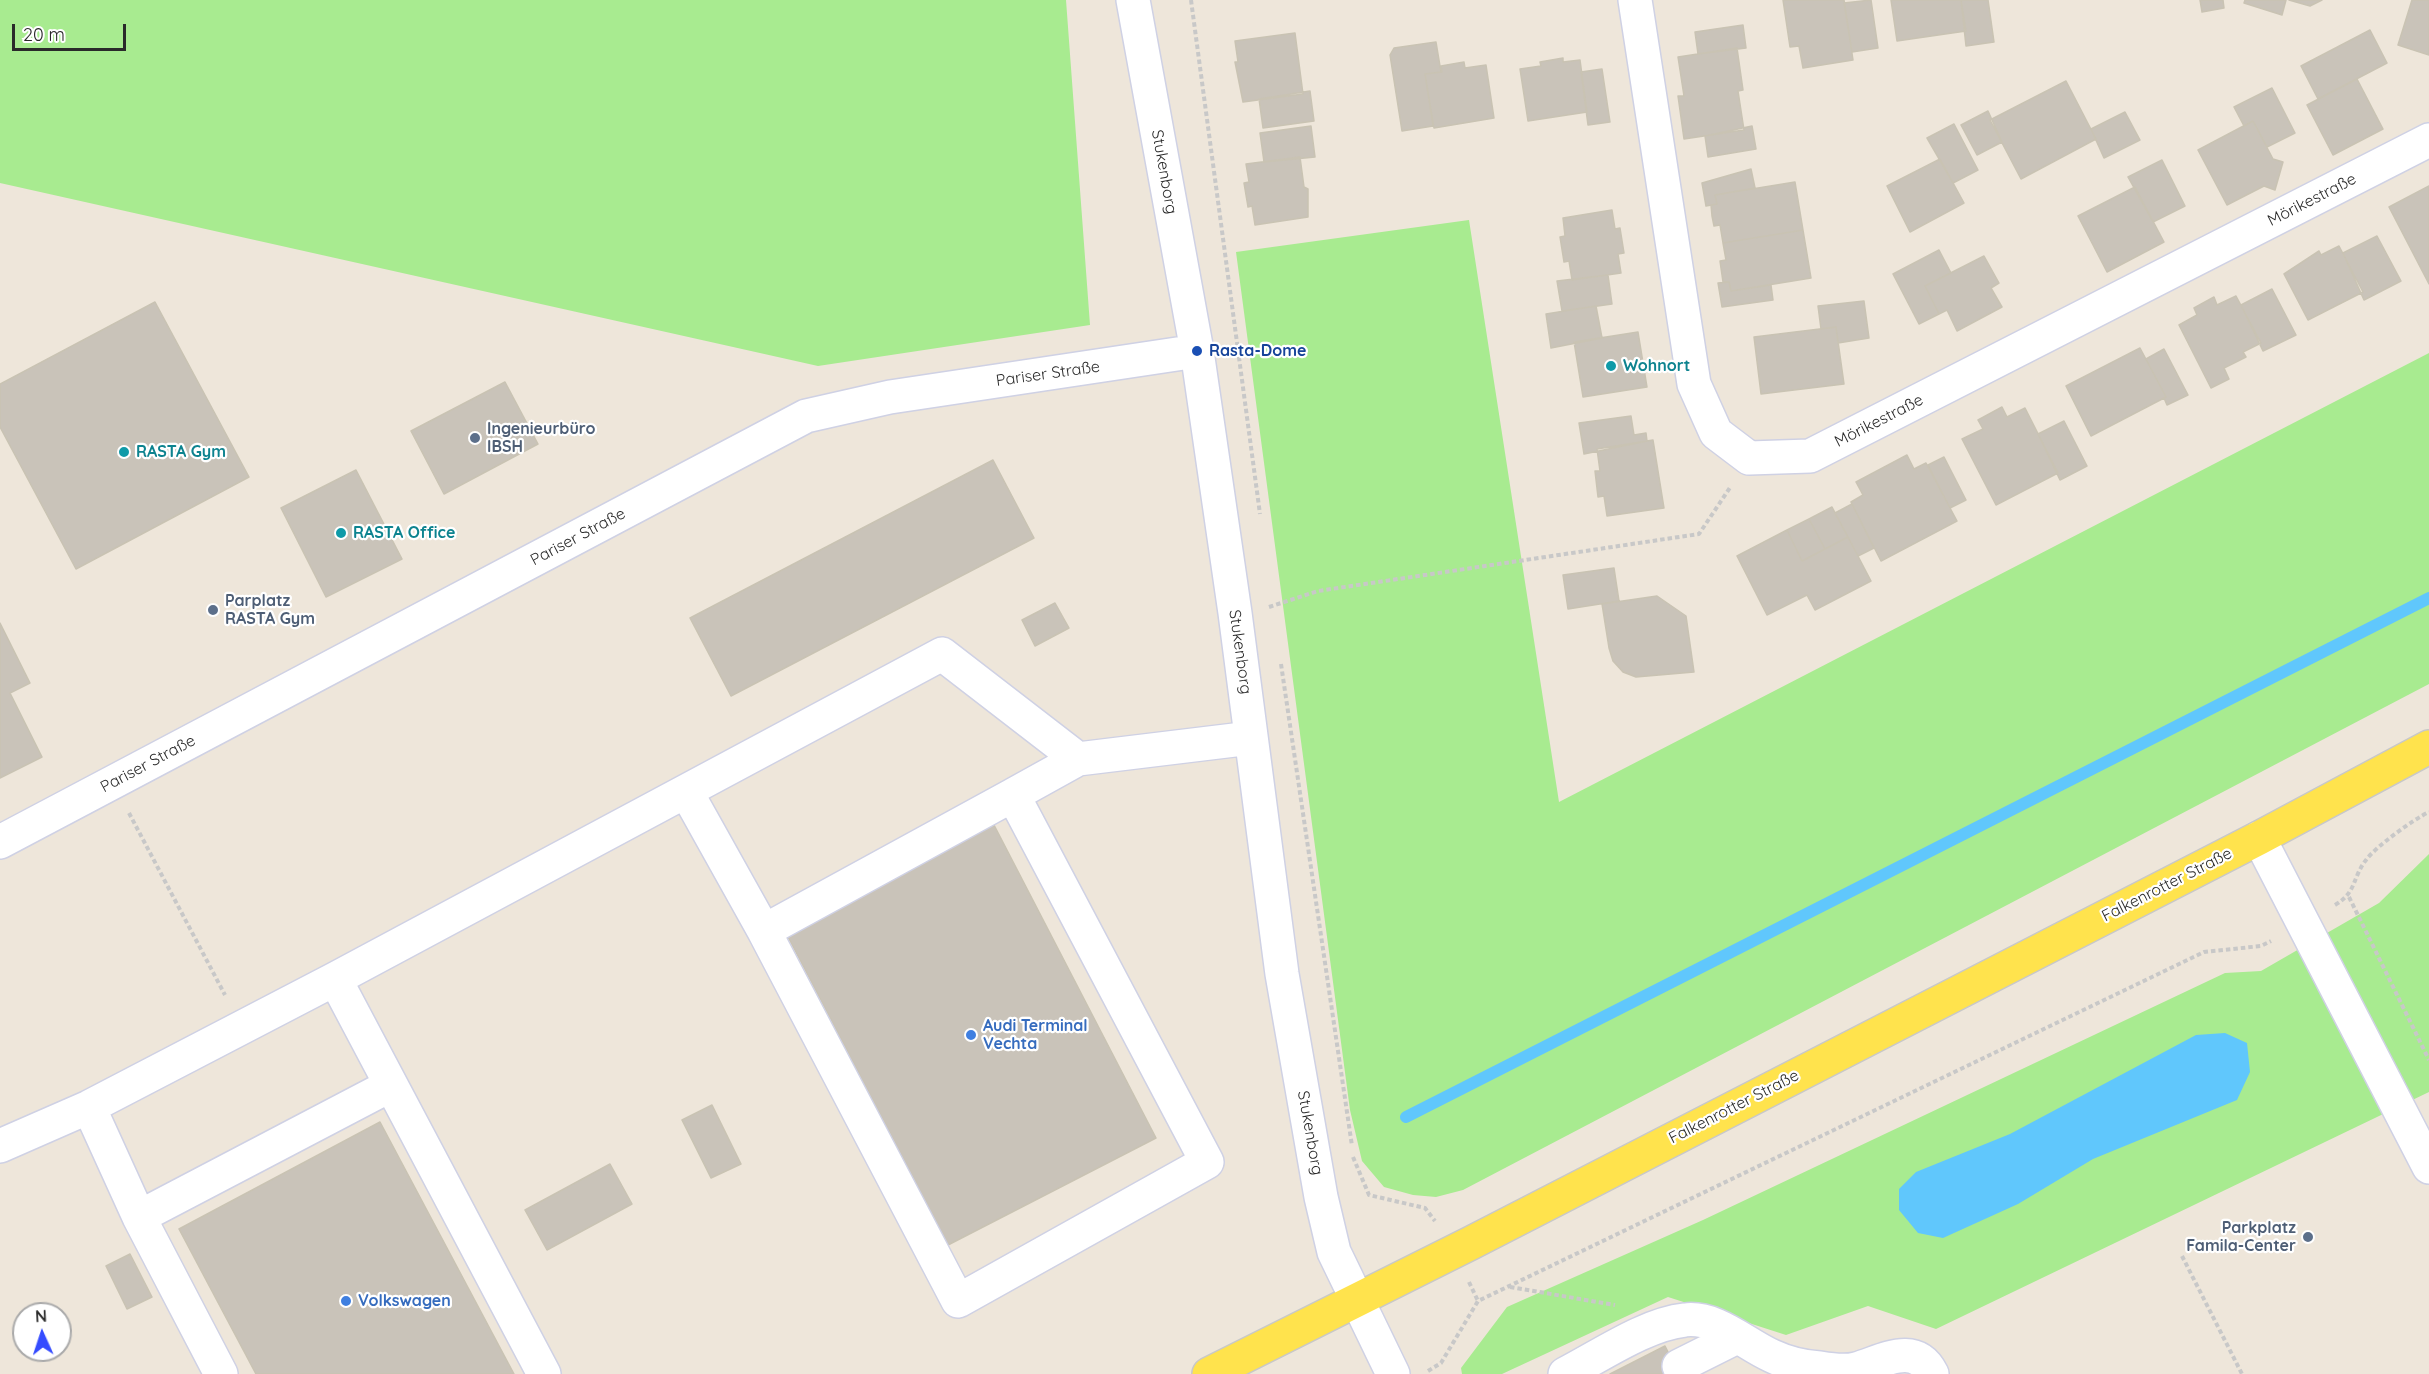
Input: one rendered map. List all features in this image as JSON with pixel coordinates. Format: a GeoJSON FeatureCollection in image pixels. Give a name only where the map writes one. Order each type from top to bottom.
{"type":"FeatureCollection","features":[{"type":"Feature","properties":{"kind":"main road","name":"Falkenrotter Straße"},"geometry":{"type":"LineString","coordinates":[[1209,1374],[1454,1251],[2259,838],[2429,747]]}},
{"type":"Feature","properties":{"kind":"street","name":"Stukenborg"},"geometry":{"type":"LineString","coordinates":[[1133,0],[1197,351],[1235,613],[1282,974],[1321,1197],[1334,1252],[1393,1374]]}},
{"type":"Feature","properties":{"kind":"street"},"geometry":{"type":"LineString","coordinates":[[1643,1],[1694,384],[1716,433],[1749,458]]}},
{"type":"Feature","properties":{"kind":"street","name":"Mörikestraße"},"geometry":{"type":"LineString","coordinates":[[1749,458],[1810,456],[2429,140]]}},
{"type":"Feature","properties":{"kind":"street","name":"Pariser Straße"},"geometry":{"type":"LineString","coordinates":[[0,842],[806,416],[890,397],[1197,351]]}},
{"type":"Feature","properties":{"kind":"street"},"geometry":{"type":"LineString","coordinates":[[0,1146],[89,1107],[335,979],[687,793],[942,654],[1078,759]]}},
{"type":"Feature","properties":{"kind":"street"},"geometry":{"type":"LineString","coordinates":[[764,931],[1078,759],[1251,738]]}},
{"type":"Feature","properties":{"kind":"street"},"geometry":{"type":"LineString","coordinates":[[687,793],[764,931],[958,1301],[1207,1162],[1012,795]]}},
{"type":"Feature","properties":{"kind":"street"},"geometry":{"type":"LineString","coordinates":[[2259,838],[2429,1167]]}},
{"type":"Feature","properties":{"kind":"street"},"geometry":{"type":"LineString","coordinates":[[335,979],[544,1374]]}},
{"type":"Feature","properties":{"kind":"street"},"geometry":{"type":"LineString","coordinates":[[139,1217],[391,1085]]}},
{"type":"Feature","properties":{"kind":"street"},"geometry":{"type":"LineString","coordinates":[[89,1107],[139,1217],[221,1374]]}},
{"type":"Feature","properties":{"kind":"street"},"geometry":{"type":"LineString","coordinates":[[1565,1374],[1659,1326],[1695,1319],[1737,1337],[1769,1355],[1784,1369],[1845,1371],[1894,1354],[1905,1355],[1923,1362],[1932,1374]]}},
{"type":"Feature","properties":{"kind":"street"},"geometry":{"type":"LineString","coordinates":[[1679,1366],[1737,1337]]}},
{"type":"Feature","properties":{"kind":"path"},"geometry":{"type":"LineString","coordinates":[[1191,0],[1262,526]]}},
{"type":"Feature","properties":{"kind":"path"},"geometry":{"type":"LineString","coordinates":[[1235,613],[1273,606],[1318,591],[1699,534],[1749,458]]}},
{"type":"Feature","properties":{"kind":"path"},"geometry":{"type":"LineString","coordinates":[[1271,595],[1274,618]]}},
{"type":"Feature","properties":{"kind":"path"},"geometry":{"type":"LineString","coordinates":[[1280,653],[1354,1159],[1369,1195],[1425,1208],[1454,1251],[1478,1301]]}},
{"type":"Feature","properties":{"kind":"path"},"geometry":{"type":"LineString","coordinates":[[113,783],[243,1027]]}},
{"type":"Feature","properties":{"kind":"path"},"geometry":{"type":"LineString","coordinates":[[1422,1374],[1441,1363],[1478,1301],[2204,952],[2261,946],[2349,897],[2366,859],[2417,817],[2429,812]]}},
{"type":"Feature","properties":{"kind":"path"},"geometry":{"type":"LineString","coordinates":[[2349,897],[2429,1060]]}},
{"type":"Feature","properties":{"kind":"path"},"geometry":{"type":"LineString","coordinates":[[2182,1256],[2242,1374]]}},
{"type":"Feature","properties":{"kind":"path"},"geometry":{"type":"LineString","coordinates":[[1510,1287],[1626,1307]]}},
{"type":"Feature","properties":{"kind":"green space"},"geometry":{"type":"Polygon","coordinates":[[[0,0],[1066,0],[1090,325],[818,366],[0,183],[0,0]]]}},
{"type":"Feature","properties":{"kind":"green space"},"geometry":{"type":"Polygon","coordinates":[[[1469,220],[1559,802],[2429,353],[2429,684],[1463,1190],[1436,1197],[1413,1195],[1384,1187],[1362,1161],[1350,1110],[1236,252],[1469,220]]]}},
{"type":"Feature","properties":{"kind":"green space"},"geometry":{"type":"Polygon","coordinates":[[[2429,854],[2429,1092],[1936,1329],[1868,1306],[1786,1335],[1668,1297],[1502,1374],[1462,1374],[1461,1368],[1507,1307],[1703,1220],[2225,973],[2261,971],[2379,903],[2429,854]]]}},
{"type":"Feature","properties":{"kind":"water"},"geometry":{"type":"Polygon","coordinates":[[[2225,1033],[2247,1043],[2250,1072],[2237,1100],[2093,1159],[2018,1204],[1943,1238],[1918,1233],[1899,1210],[1899,1189],[1916,1172],[2010,1134],[2196,1035],[2225,1033]]]}},
{"type":"Feature","properties":{"kind":"building"},"geometry":{"type":"Polygon","coordinates":[[[1783,0],[1844,0],[1853,60],[1803,68],[1799,46],[1790,47],[1783,0]]]}},
{"type":"Feature","properties":{"kind":"building"},"geometry":{"type":"Polygon","coordinates":[[[1871,0],[1878,48],[1852,52],[1844,3],[1871,0]]]}},
{"type":"Feature","properties":{"kind":"building"},"geometry":{"type":"Polygon","coordinates":[[[1891,0],[1961,0],[1966,31],[1897,41],[1891,0]]]}},
{"type":"Feature","properties":{"kind":"building"},"geometry":{"type":"Polygon","coordinates":[[[1961,0],[1988,0],[1994,42],[1966,46],[1961,0]]]}},
{"type":"Feature","properties":{"kind":"building"},"geometry":{"type":"Polygon","coordinates":[[[2200,0],[2223,0],[2224,8],[2202,12],[2200,0]]]}},
{"type":"Feature","properties":{"kind":"building"},"geometry":{"type":"Polygon","coordinates":[[[2245,0],[2286,0],[2282,15],[2244,3],[2245,0]]]}},
{"type":"Feature","properties":{"kind":"building"},"geometry":{"type":"Polygon","coordinates":[[[2289,0],[2322,0],[2310,6],[2289,0]]]}},
{"type":"Feature","properties":{"kind":"building"},"geometry":{"type":"Polygon","coordinates":[[[2412,0],[2429,0],[2429,55],[2398,45],[2412,0]]]}},
{"type":"Feature","properties":{"kind":"building"},"geometry":{"type":"Polygon","coordinates":[[[1743,25],[1746,48],[1698,54],[1695,32],[1743,25]]]}},
{"type":"Feature","properties":{"kind":"building"},"geometry":{"type":"Polygon","coordinates":[[[2370,30],[2387,63],[2318,99],[2301,66],[2370,30]]]}},
{"type":"Feature","properties":{"kind":"building"},"geometry":{"type":"Polygon","coordinates":[[[1295,33],[1303,94],[1243,102],[1235,62],[1238,62],[1235,41],[1295,33]]]}},
{"type":"Feature","properties":{"kind":"building"},"geometry":{"type":"Polygon","coordinates":[[[1436,42],[1441,72],[1425,74],[1433,126],[1402,131],[1390,55],[1394,48],[1436,42]]]}},
{"type":"Feature","properties":{"kind":"building"},"geometry":{"type":"Polygon","coordinates":[[[1737,48],[1743,90],[1738,91],[1744,130],[1684,139],[1678,96],[1684,96],[1678,57],[1737,48]]]}},
{"type":"Feature","properties":{"kind":"building"},"geometry":{"type":"Polygon","coordinates":[[[1563,58],[1563,62],[1580,60],[1587,112],[1528,121],[1520,69],[1541,66],[1540,62],[1563,58]]]}},
{"type":"Feature","properties":{"kind":"building"},"geometry":{"type":"Polygon","coordinates":[[[1464,62],[1465,68],[1486,65],[1494,118],[1434,128],[1425,74],[1442,72],[1441,66],[1464,62]]]}},
{"type":"Feature","properties":{"kind":"building"},"geometry":{"type":"Polygon","coordinates":[[[1602,69],[1610,122],[1588,125],[1581,72],[1602,69]]]}},
{"type":"Feature","properties":{"kind":"building"},"geometry":{"type":"Polygon","coordinates":[[[2357,79],[2383,129],[2333,155],[2307,105],[2357,79]]]}},
{"type":"Feature","properties":{"kind":"building"},"geometry":{"type":"Polygon","coordinates":[[[2066,81],[2096,139],[2021,179],[1990,120],[2066,81]]]}},
{"type":"Feature","properties":{"kind":"building"},"geometry":{"type":"Polygon","coordinates":[[[2272,88],[2295,133],[2267,147],[2253,121],[2244,126],[2234,107],[2272,88]]]}},
{"type":"Feature","properties":{"kind":"building"},"geometry":{"type":"Polygon","coordinates":[[[1310,91],[1314,121],[1263,128],[1259,99],[1310,91]]]}},
{"type":"Feature","properties":{"kind":"building"},"geometry":{"type":"Polygon","coordinates":[[[1988,111],[2002,142],[1977,155],[1961,125],[1988,111]]]}},
{"type":"Feature","properties":{"kind":"building"},"geometry":{"type":"Polygon","coordinates":[[[2125,112],[2140,140],[2104,158],[2091,129],[2125,112]]]}},
{"type":"Feature","properties":{"kind":"building"},"geometry":{"type":"Polygon","coordinates":[[[2253,121],[2273,159],[2283,162],[2275,190],[2264,186],[2227,205],[2198,150],[2253,121]]]}},
{"type":"Feature","properties":{"kind":"building"},"geometry":{"type":"Polygon","coordinates":[[[1954,124],[1978,170],[1953,183],[1927,138],[1954,124]]]}},
{"type":"Feature","properties":{"kind":"building"},"geometry":{"type":"Polygon","coordinates":[[[1311,126],[1315,157],[1264,162],[1260,133],[1311,126]]]}},
{"type":"Feature","properties":{"kind":"building"},"geometry":{"type":"Polygon","coordinates":[[[1752,126],[1756,149],[1708,157],[1705,136],[1752,126]]]}},
{"type":"Feature","properties":{"kind":"building"},"geometry":{"type":"Polygon","coordinates":[[[1300,157],[1304,187],[1308,189],[1308,217],[1255,225],[1252,206],[1248,207],[1244,183],[1249,182],[1246,164],[1300,157]]]}},
{"type":"Feature","properties":{"kind":"building"},"geometry":{"type":"Polygon","coordinates":[[[1940,159],[1964,203],[1910,232],[1887,186],[1940,159]]]}},
{"type":"Feature","properties":{"kind":"building"},"geometry":{"type":"Polygon","coordinates":[[[2162,160],[2185,206],[2153,222],[2128,177],[2162,160]]]}},
{"type":"Feature","properties":{"kind":"building"},"geometry":{"type":"Polygon","coordinates":[[[1751,169],[1755,188],[1715,195],[1717,204],[1706,206],[1702,183],[1751,169]]]}},
{"type":"Feature","properties":{"kind":"building"},"geometry":{"type":"Polygon","coordinates":[[[1795,182],[1803,230],[1723,243],[1720,225],[1714,226],[1712,216],[1711,205],[1717,204],[1715,195],[1795,182]]]}},
{"type":"Feature","properties":{"kind":"building"},"geometry":{"type":"Polygon","coordinates":[[[2429,186],[2429,284],[2389,207],[2429,186]]]}},
{"type":"Feature","properties":{"kind":"building"},"geometry":{"type":"Polygon","coordinates":[[[2135,187],[2164,242],[2107,272],[2078,216],[2135,187]]]}},
{"type":"Feature","properties":{"kind":"building"},"geometry":{"type":"Polygon","coordinates":[[[1612,210],[1615,229],[1620,228],[1624,253],[1618,254],[1621,273],[1572,280],[1569,261],[1564,262],[1560,237],[1565,236],[1563,218],[1612,210]]]}},
{"type":"Feature","properties":{"kind":"building"},"geometry":{"type":"Polygon","coordinates":[[[1803,230],[1811,278],[1731,291],[1729,282],[1723,282],[1720,261],[1726,260],[1723,243],[1803,230]]]}},
{"type":"Feature","properties":{"kind":"building"},"geometry":{"type":"Polygon","coordinates":[[[2377,236],[2401,281],[2364,300],[2343,253],[2377,236]]]}},
{"type":"Feature","properties":{"kind":"building"},"geometry":{"type":"Polygon","coordinates":[[[2339,246],[2363,292],[2308,320],[2284,274],[2319,251],[2321,255],[2339,246]]]}},
{"type":"Feature","properties":{"kind":"building"},"geometry":{"type":"Polygon","coordinates":[[[1939,250],[1951,273],[1925,286],[1939,314],[1919,324],[1893,274],[1939,250]]]}},
{"type":"Feature","properties":{"kind":"building"},"geometry":{"type":"Polygon","coordinates":[[[1984,256],[1999,283],[1991,288],[2002,307],[1957,331],[1947,310],[1939,314],[1925,286],[1984,256]]]}},
{"type":"Feature","properties":{"kind":"building"},"geometry":{"type":"Polygon","coordinates":[[[1608,275],[1612,304],[1562,311],[1557,281],[1608,275]]]}},
{"type":"Feature","properties":{"kind":"building"},"geometry":{"type":"Polygon","coordinates":[[[1729,282],[1731,291],[1771,285],[1773,300],[1722,307],[1718,283],[1729,282]]]}},
{"type":"Feature","properties":{"kind":"building"},"geometry":{"type":"Polygon","coordinates":[[[2272,289],[2296,335],[2263,351],[2241,305],[2272,289]]]}},
{"type":"Feature","properties":{"kind":"building"},"geometry":{"type":"Polygon","coordinates":[[[2236,296],[2261,343],[2243,352],[2246,357],[2224,368],[2229,379],[2211,388],[2179,325],[2197,315],[2194,308],[2214,297],[2217,305],[2236,296]]]}},
{"type":"Feature","properties":{"kind":"building"},"geometry":{"type":"Polygon","coordinates":[[[1864,301],[1869,338],[1838,343],[1836,327],[1821,329],[1818,306],[1864,301]]]}},
{"type":"Feature","properties":{"kind":"building","name":"RASTA Gym"},"geometry":{"type":"Polygon","coordinates":[[[155,302],[249,477],[76,569],[0,427],[0,384],[155,302]]]}},
{"type":"Feature","properties":{"kind":"building"},"geometry":{"type":"Polygon","coordinates":[[[1596,306],[1602,338],[1551,348],[1546,314],[1596,306]]]}},
{"type":"Feature","properties":{"kind":"building"},"geometry":{"type":"Polygon","coordinates":[[[1836,327],[1844,384],[1761,394],[1754,337],[1836,327]]]}},
{"type":"Feature","properties":{"kind":"building","name":"Wohnort"},"geometry":{"type":"Polygon","coordinates":[[[1638,332],[1647,387],[1583,397],[1574,342],[1638,332]]]}},
{"type":"Feature","properties":{"kind":"building"},"geometry":{"type":"Polygon","coordinates":[[[2140,348],[2166,397],[2091,436],[2066,386],[2140,348]]]}},
{"type":"Feature","properties":{"kind":"building"},"geometry":{"type":"Polygon","coordinates":[[[2164,349],[2188,395],[2167,405],[2164,398],[2166,397],[2146,359],[2164,349]]]}},
{"type":"Feature","properties":{"kind":"building","name":"Ingenieurbüro IBSH"},"geometry":{"type":"Polygon","coordinates":[[[505,382],[538,444],[444,494],[411,431],[505,382]]]}},
{"type":"Feature","properties":{"kind":"building"},"geometry":{"type":"Polygon","coordinates":[[[2002,407],[2007,417],[2025,408],[2058,473],[1996,505],[1962,439],[1983,429],[1978,420],[2002,407]]]}},
{"type":"Feature","properties":{"kind":"building"},"geometry":{"type":"Polygon","coordinates":[[[1631,416],[1634,435],[1646,433],[1647,441],[1584,454],[1579,423],[1631,416]]]}},
{"type":"Feature","properties":{"kind":"building"},"geometry":{"type":"Polygon","coordinates":[[[2064,421],[2087,466],[2060,480],[2038,434],[2064,421]]]}},
{"type":"Feature","properties":{"kind":"building"},"geometry":{"type":"Polygon","coordinates":[[[1653,440],[1664,508],[1607,516],[1604,496],[1598,497],[1595,471],[1600,471],[1597,449],[1653,440]]]}},
{"type":"Feature","properties":{"kind":"building"},"geometry":{"type":"Polygon","coordinates":[[[1907,455],[1914,469],[1926,463],[1957,521],[1881,561],[1851,502],[1863,495],[1856,482],[1907,455]]]}},
{"type":"Feature","properties":{"kind":"building"},"geometry":{"type":"Polygon","coordinates":[[[1944,457],[1966,500],[1950,508],[1928,465],[1944,457]]]}},
{"type":"Feature","properties":{"kind":"building"},"geometry":{"type":"Polygon","coordinates":[[[993,460],[1034,538],[731,696],[690,618],[993,460]]]}},
{"type":"Feature","properties":{"kind":"building","name":"RASTA Office"},"geometry":{"type":"Polygon","coordinates":[[[356,470],[402,559],[326,597],[281,508],[356,470]]]}},
{"type":"Feature","properties":{"kind":"building"},"geometry":{"type":"Polygon","coordinates":[[[1852,504],[1874,548],[1858,556],[1835,513],[1852,504]]]}},
{"type":"Feature","properties":{"kind":"building"},"geometry":{"type":"Polygon","coordinates":[[[1832,507],[1848,537],[1825,549],[1809,519],[1832,507]]]}},
{"type":"Feature","properties":{"kind":"building"},"geometry":{"type":"Polygon","coordinates":[[[1809,519],[1825,549],[1802,561],[1787,530],[1809,519]]]}},
{"type":"Feature","properties":{"kind":"building"},"geometry":{"type":"Polygon","coordinates":[[[1787,530],[1802,561],[1848,537],[1871,581],[1815,610],[1807,595],[1767,615],[1737,556],[1787,530]]]}},
{"type":"Feature","properties":{"kind":"building"},"geometry":{"type":"Polygon","coordinates":[[[1614,568],[1619,601],[1568,609],[1563,575],[1614,568]]]}},
{"type":"Feature","properties":{"kind":"building"},"geometry":{"type":"Polygon","coordinates":[[[1657,596],[1686,616],[1694,672],[1636,677],[1623,672],[1613,661],[1602,604],[1657,596]]]}},
{"type":"Feature","properties":{"kind":"building"},"geometry":{"type":"Polygon","coordinates":[[[1055,603],[1069,628],[1035,646],[1022,620],[1055,603]]]}},
{"type":"Feature","properties":{"kind":"building"},"geometry":{"type":"Polygon","coordinates":[[[0,623],[30,683],[10,693],[42,757],[0,778],[0,623]]]}},
{"type":"Feature","properties":{"kind":"building","name":"Audi Terminal Vechta"},"geometry":{"type":"Polygon","coordinates":[[[994,825],[1156,1138],[948,1245],[786,933],[994,825]]]}},
{"type":"Feature","properties":{"kind":"building"},"geometry":{"type":"Polygon","coordinates":[[[712,1105],[741,1164],[711,1178],[682,1120],[712,1105]]]}},
{"type":"Feature","properties":{"kind":"building","name":"Volkswagen"},"geometry":{"type":"Polygon","coordinates":[[[380,1122],[514,1374],[256,1374],[179,1229],[380,1122]]]}},
{"type":"Feature","properties":{"kind":"building"},"geometry":{"type":"Polygon","coordinates":[[[610,1164],[632,1204],[547,1250],[525,1210],[610,1164]]]}},
{"type":"Feature","properties":{"kind":"building"},"geometry":{"type":"Polygon","coordinates":[[[130,1254],[152,1297],[127,1309],[106,1266],[130,1254]]]}},
{"type":"Feature","properties":{"kind":"building"},"geometry":{"type":"Polygon","coordinates":[[[1665,1346],[1679,1374],[1610,1374],[1665,1346]]]}},
{"type":"Feature","properties":{"kind":"waterway"},"geometry":{"type":"LineString","coordinates":[[1406,1117],[2429,598]]}},
{"type":"Feature","properties":{"kind":"place","name":"Rasta-Dome"},"geometry":{"type":"Point","coordinates":[1197,351]}},
{"type":"Feature","properties":{"kind":"place","name":"Wohnort"},"geometry":{"type":"Point","coordinates":[1611,366]}},
{"type":"Feature","properties":{"kind":"place","name":"Ingenieurbüro IBSH"},"geometry":{"type":"Point","coordinates":[475,438]}},
{"type":"Feature","properties":{"kind":"place","name":"RASTA Gym"},"geometry":{"type":"Point","coordinates":[124,452]}},
{"type":"Feature","properties":{"kind":"place","name":"RASTA Office"},"geometry":{"type":"Point","coordinates":[341,533]}},
{"type":"Feature","properties":{"kind":"place","name":"Parplatz RASTA Gym"},"geometry":{"type":"Point","coordinates":[213,610]}},
{"type":"Feature","properties":{"kind":"place","name":"Audi Terminal Vechta"},"geometry":{"type":"Point","coordinates":[971,1035]}},
{"type":"Feature","properties":{"kind":"place","name":"Parkplatz Famila-Center"},"geometry":{"type":"Point","coordinates":[2308,1237]}},
{"type":"Feature","properties":{"kind":"place","name":"Volkswagen"},"geometry":{"type":"Point","coordinates":[346,1301]}}]}
